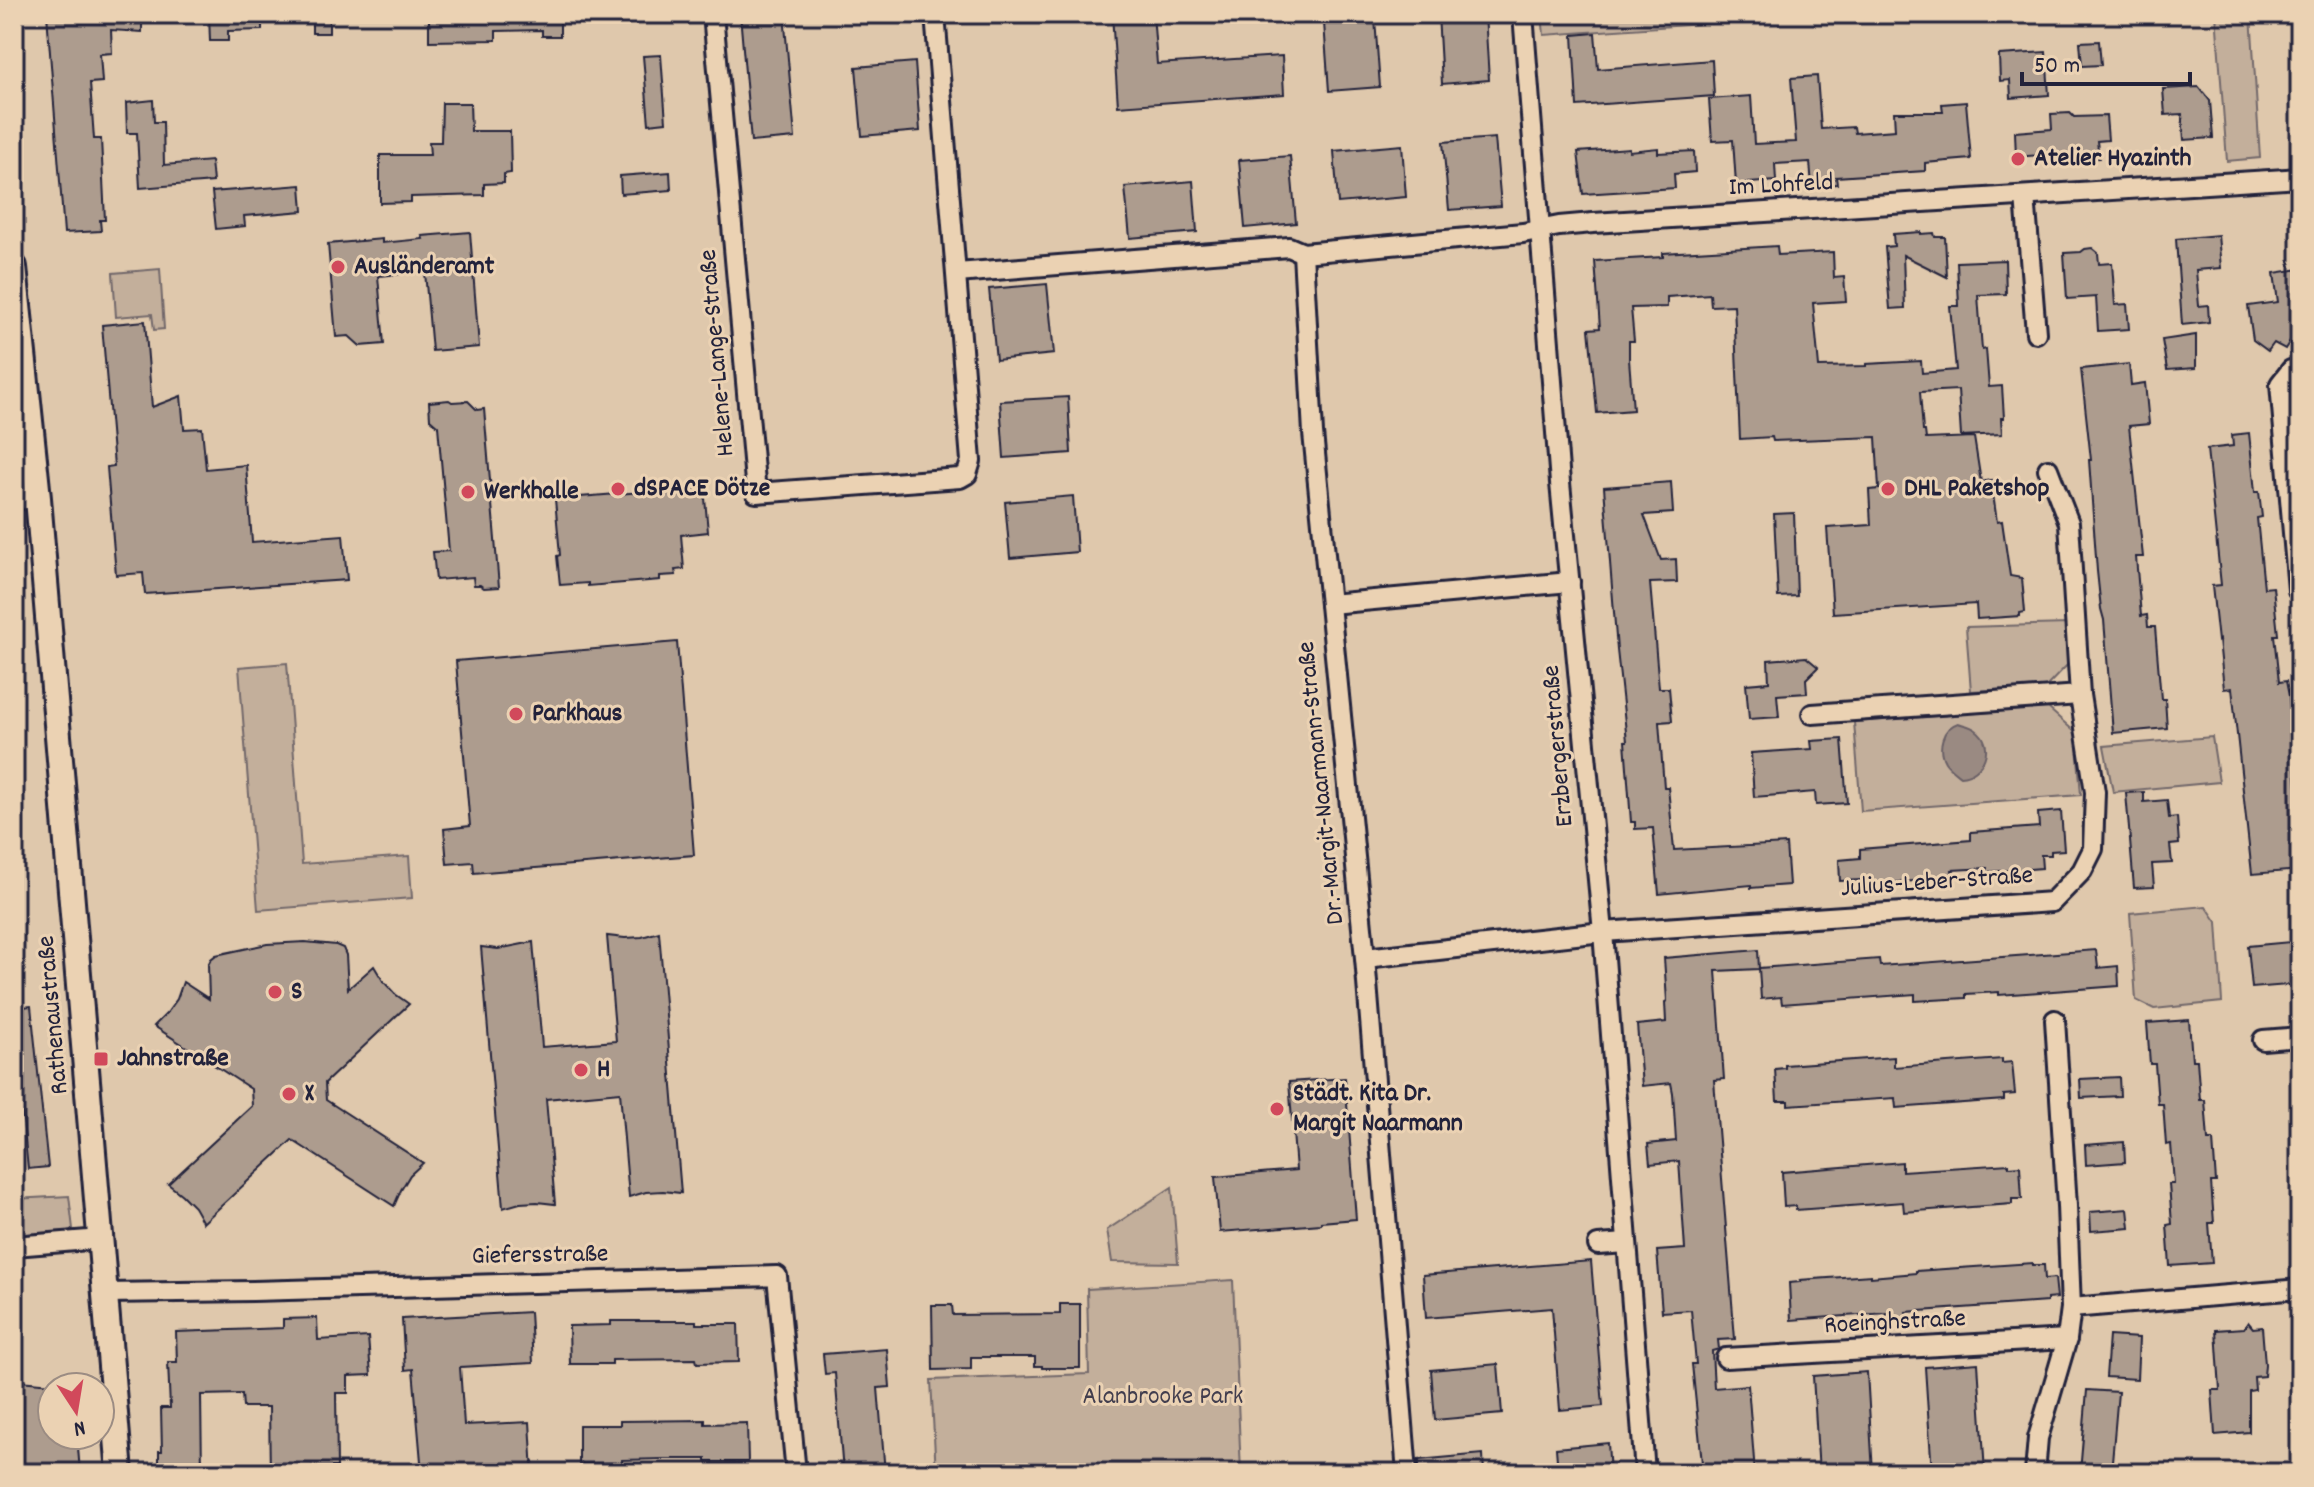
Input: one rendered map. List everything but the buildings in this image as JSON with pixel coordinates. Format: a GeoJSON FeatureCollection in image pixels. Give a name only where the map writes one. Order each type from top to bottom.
{"type":"FeatureCollection","features":[{"type":"Feature","properties":{"kind":"street","name":"Helene-Lange-Straße"},"geometry":{"type":"LineString","coordinates":[[713,14],[756,493],[960,478],[967,474],[971,461],[935,14]]}},
{"type":"Feature","properties":{"kind":"street","name":"Erzbergerstraße"},"geometry":{"type":"LineString","coordinates":[[1523,14],[1570,582],[1603,932],[1645,1473]]}},
{"type":"Feature","properties":{"kind":"street","name":"Im Lohfeld"},"geometry":{"type":"LineString","coordinates":[[1540,230],[1593,223],[2300,178]]}},
{"type":"Feature","properties":{"kind":"street"},"geometry":{"type":"LineString","coordinates":[[2025,196],[2036,333]]}},
{"type":"Feature","properties":{"kind":"street"},"geometry":{"type":"LineString","coordinates":[[957,273],[1289,247],[1303,253],[1540,230]]}},
{"type":"Feature","properties":{"kind":"street","name":"Dr.-Margit-Naarmann-Straße"},"geometry":{"type":"LineString","coordinates":[[1303,253],[1313,433],[1365,958],[1407,1473]]}},
{"type":"Feature","properties":{"kind":"street","name":"Rathenaustraße"},"geometry":{"type":"LineString","coordinates":[[14,267],[26,499],[101,1239],[120,1473]]}},
{"type":"Feature","properties":{"kind":"street"},"geometry":{"type":"LineString","coordinates":[[2300,369],[2291,370],[2280,384],[2300,591]]}},
{"type":"Feature","properties":{"kind":"street","name":"Julius-Leber-Straße"},"geometry":{"type":"LineString","coordinates":[[1603,932],[2052,902],[2082,871],[2093,849],[2095,792],[2080,695],[2069,523],[2048,469]]}},
{"type":"Feature","properties":{"kind":"street","name":"Dr.-Margit-Naarmann-Straße"},"geometry":{"type":"LineString","coordinates":[[1330,604],[1570,582]]}},
{"type":"Feature","properties":{"kind":"street"},"geometry":{"type":"LineString","coordinates":[[1812,714],[2080,695]]}},
{"type":"Feature","properties":{"kind":"street","name":"Dr.-Margit-Naarmann-Straße"},"geometry":{"type":"LineString","coordinates":[[1365,958],[1603,932]]}},
{"type":"Feature","properties":{"kind":"street"},"geometry":{"type":"LineString","coordinates":[[2035,1473],[2038,1438],[2067,1339],[2071,1308],[2055,1020]]}},
{"type":"Feature","properties":{"kind":"street"},"geometry":{"type":"LineString","coordinates":[[2263,1040],[2300,1037]]}},
{"type":"Feature","properties":{"kind":"street"},"geometry":{"type":"LineString","coordinates":[[14,1246],[101,1239]]}},
{"type":"Feature","properties":{"kind":"street"},"geometry":{"type":"LineString","coordinates":[[1598,1245],[1627,1243]]}},
{"type":"Feature","properties":{"kind":"street","name":"Giefersstraße"},"geometry":{"type":"LineString","coordinates":[[105,1293],[777,1276],[796,1473]]}},
{"type":"Feature","properties":{"kind":"street"},"geometry":{"type":"LineString","coordinates":[[2071,1308],[2300,1289]]}},
{"type":"Feature","properties":{"kind":"street","name":"Roeinghstraße"},"geometry":{"type":"LineString","coordinates":[[1726,1358],[2067,1339]]}},
{"type":"Feature","properties":{"kind":"green space"},"geometry":{"type":"Polygon","coordinates":[[[1542,14],[1845,14],[1544,35],[1542,14]]]}},
{"type":"Feature","properties":{"kind":"green space"},"geometry":{"type":"Polygon","coordinates":[[[2216,14],[2251,14],[2260,158],[2227,161],[2216,14]]]}},
{"type":"Feature","properties":{"kind":"green space"},"geometry":{"type":"Polygon","coordinates":[[[160,269],[164,329],[154,330],[152,314],[116,317],[113,273],[160,269]]]}},
{"type":"Feature","properties":{"kind":"green space"},"geometry":{"type":"Polygon","coordinates":[[[2068,624],[2070,662],[2046,687],[1971,691],[1966,627],[2068,624]]]}},
{"type":"Feature","properties":{"kind":"green space"},"geometry":{"type":"Polygon","coordinates":[[[287,663],[302,864],[409,856],[412,898],[258,910],[239,667],[287,663]]]}},
{"type":"Feature","properties":{"kind":"green space"},"geometry":{"type":"Polygon","coordinates":[[[2048,708],[2076,733],[2081,795],[1861,811],[1854,722],[2048,708]]]}},
{"type":"Feature","properties":{"kind":"green space"},"geometry":{"type":"Polygon","coordinates":[[[2212,737],[2219,782],[2113,792],[2104,746],[2212,737]]]}},
{"type":"Feature","properties":{"kind":"green space"},"geometry":{"type":"Polygon","coordinates":[[[2206,906],[2217,922],[2222,1002],[2154,1009],[2136,1000],[2130,913],[2206,906]]]}},
{"type":"Feature","properties":{"kind":"green space"},"geometry":{"type":"Polygon","coordinates":[[[1172,1187],[1178,1263],[1112,1262],[1107,1230],[1172,1187]]]}},
{"type":"Feature","properties":{"kind":"green space"},"geometry":{"type":"Polygon","coordinates":[[[69,1196],[73,1229],[14,1235],[14,1199],[69,1196]]]}},
{"type":"Feature","properties":{"kind":"green space","name":"Alanbrooke Park"},"geometry":{"type":"Polygon","coordinates":[[[1233,1280],[1241,1473],[936,1473],[931,1380],[1089,1374],[1087,1289],[1233,1280]]]}},
{"type":"Feature","properties":{"kind":"shaded area"},"geometry":{"type":"Polygon","coordinates":[[[1958,723],[1976,730],[1982,736],[1986,751],[1981,765],[1960,776],[1945,762],[1941,751],[1942,739],[1948,729],[1958,723]]]}},
{"type":"Feature","properties":{"kind":"place","name":"Atelier Hyazinth"},"geometry":{"type":"Point","coordinates":[2018,159]}},
{"type":"Feature","properties":{"kind":"place","name":"Ausländeramt"},"geometry":{"type":"Point","coordinates":[338,267]}},
{"type":"Feature","properties":{"kind":"place","name":"dSPACE Dötze"},"geometry":{"type":"Point","coordinates":[618,489]}},
{"type":"Feature","properties":{"kind":"place","name":"DHL Paketshop"},"geometry":{"type":"Point","coordinates":[1888,489]}},
{"type":"Feature","properties":{"kind":"place","name":"Werkhalle"},"geometry":{"type":"Point","coordinates":[468,492]}},
{"type":"Feature","properties":{"kind":"place","name":"Parkhaus"},"geometry":{"type":"Point","coordinates":[516,714]}},
{"type":"Feature","properties":{"kind":"place","name":"S"},"geometry":{"type":"Point","coordinates":[275,992]}},
{"type":"Feature","properties":{"kind":"place","name":"Jahnstraße"},"geometry":{"type":"Point","coordinates":[101,1059]}},
{"type":"Feature","properties":{"kind":"place","name":"H"},"geometry":{"type":"Point","coordinates":[581,1070]}},
{"type":"Feature","properties":{"kind":"place","name":"X"},"geometry":{"type":"Point","coordinates":[289,1094]}},
{"type":"Feature","properties":{"kind":"place","name":"Städt. Kita Dr. Margit Naarmann"},"geometry":{"type":"Point","coordinates":[1277,1109]}}]}
